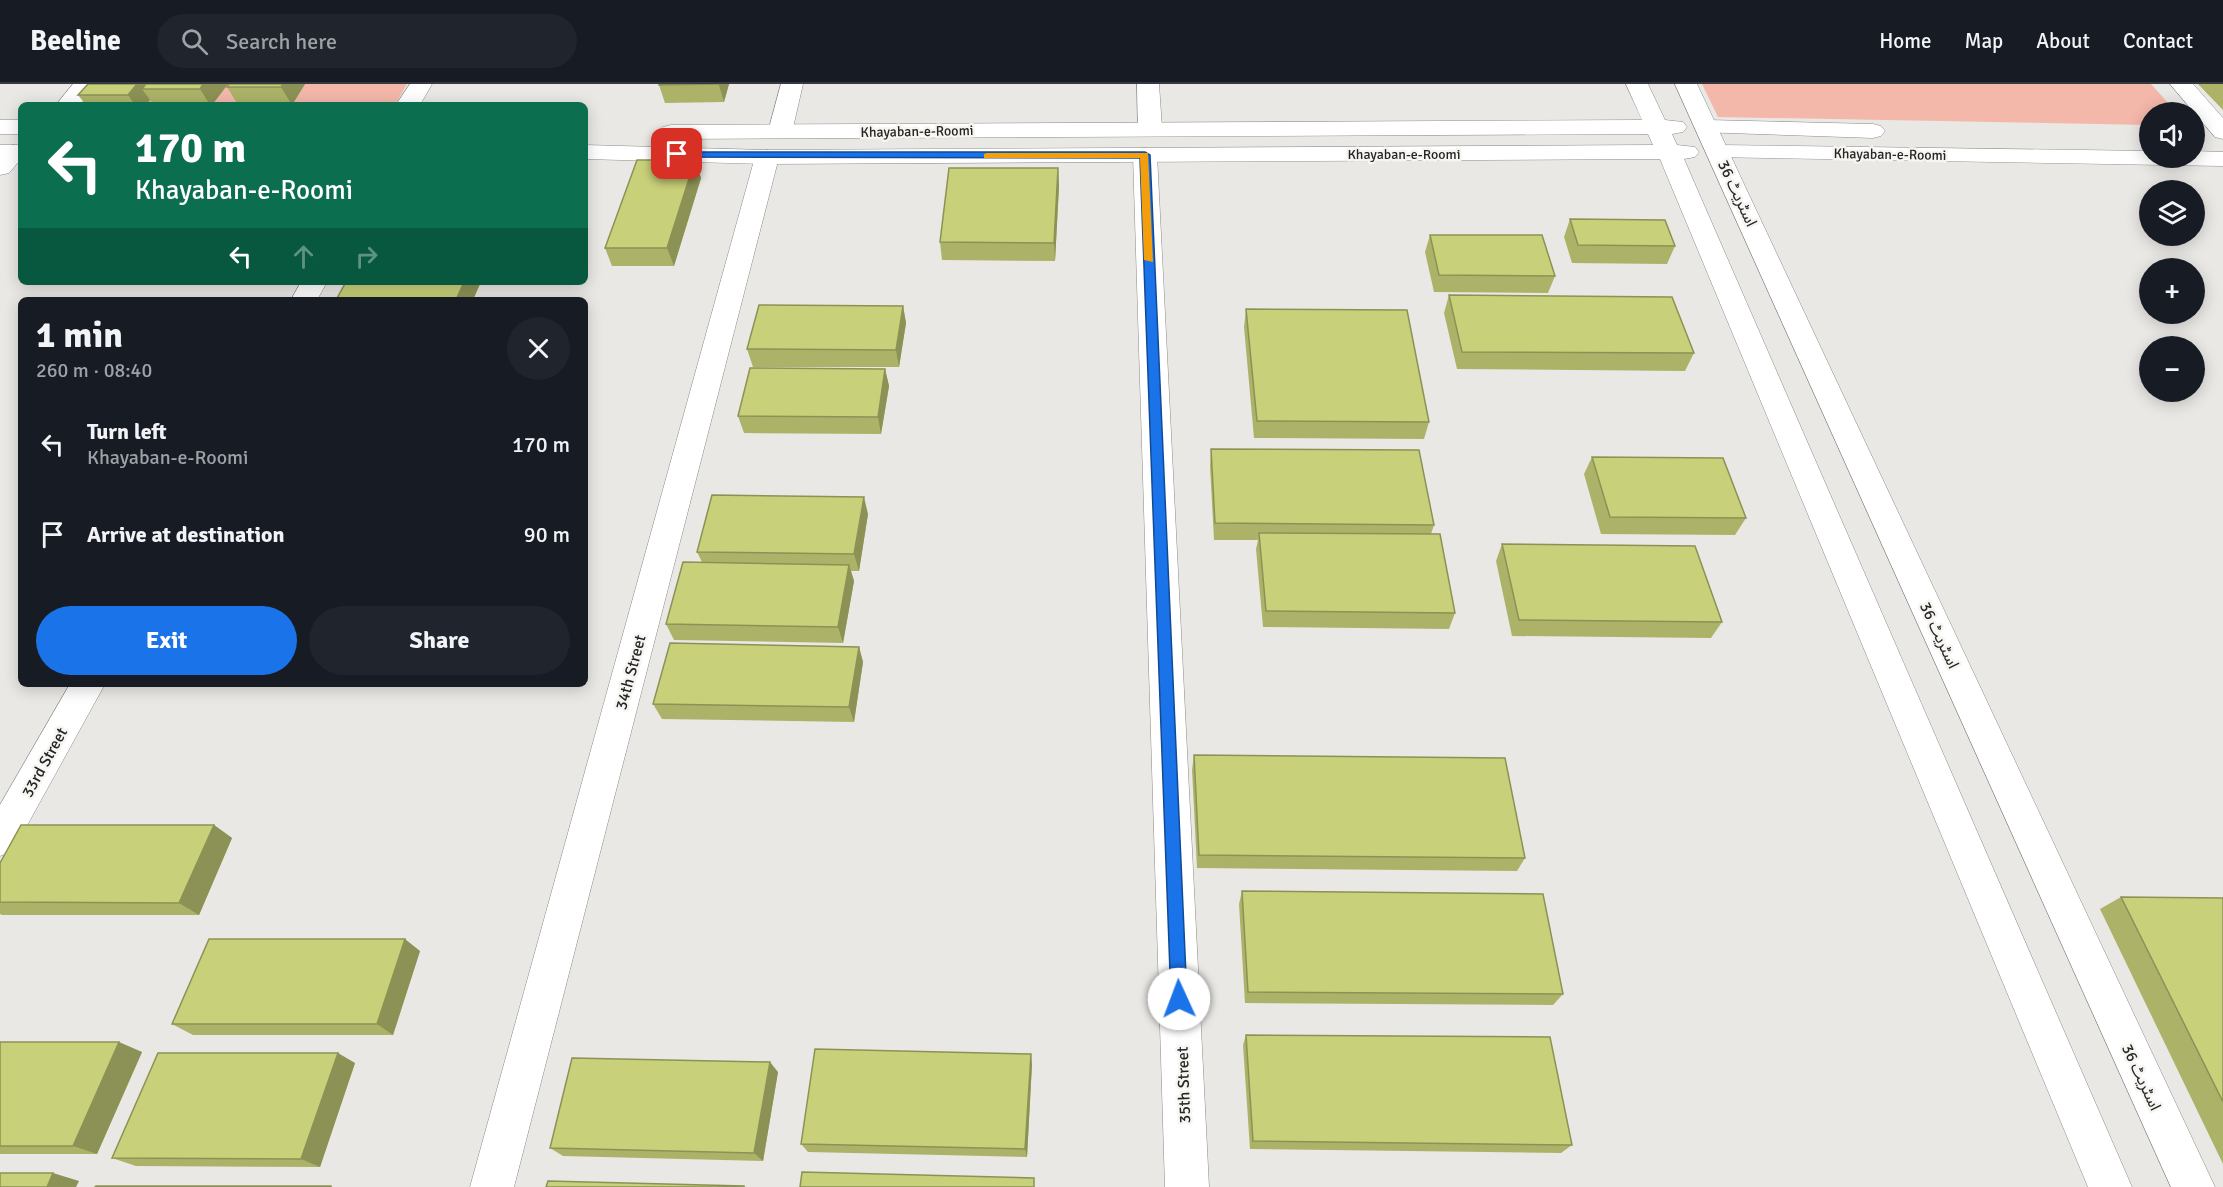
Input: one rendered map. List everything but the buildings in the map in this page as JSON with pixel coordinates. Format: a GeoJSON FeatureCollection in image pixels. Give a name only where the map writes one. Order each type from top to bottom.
{"type":"FeatureCollection","features":[{"type":"Feature","properties":{"kind":"street"},"geometry":{"type":"LineString","coordinates":[[70,102],[85,84]]}},
{"type":"Feature","properties":{"kind":"street"},"geometry":{"type":"LineString","coordinates":[[410,102],[420,84]]}},
{"type":"Feature","properties":{"kind":"street","name":"34th Street"},"geometry":{"type":"LineString","coordinates":[[492,1187],[773,144],[792,84]]}},
{"type":"Feature","properties":{"kind":"street","name":"35th Street"},"geometry":{"type":"LineString","coordinates":[[1148,84],[1147,142],[1187,1187]]}},
{"type":"Feature","properties":{"kind":"street"},"geometry":{"type":"LineString","coordinates":[[1636,84],[2110,1187]]}},
{"type":"Feature","properties":{"kind":"street","name":"اسٹریٹ 36"},"geometry":{"type":"LineString","coordinates":[[1686,84],[2193,1187]]}},
{"type":"Feature","properties":{"kind":"street"},"geometry":{"type":"LineString","coordinates":[[2181,84],[2223,132]]}},
{"type":"Feature","properties":{"kind":"street"},"geometry":{"type":"LineString","coordinates":[[0,127],[18,127]]}},
{"type":"Feature","properties":{"kind":"street","name":"Khayaban-e-Roomi"},"geometry":{"type":"LineString","coordinates":[[588,142],[773,144],[2139,138]]}},
{"type":"Feature","properties":{"kind":"street"},"geometry":{"type":"LineString","coordinates":[[2205,139],[2223,140]]}},
{"type":"Feature","properties":{"kind":"street","name":"Khayaban-e-Roomi"},"geometry":{"type":"LineString","coordinates":[[1713,140],[2223,159]]}},
{"type":"Feature","properties":{"kind":"street","name":"33rd Street"},"geometry":{"type":"LineString","coordinates":[[0,839],[86,687]]}},
{"type":"Feature","properties":{"kind":"shaded area"},"geometry":{"type":"Polygon","coordinates":[[[98,84],[407,84],[397,102],[83,102],[98,84]]]}},
{"type":"Feature","properties":{"kind":"shaded area"},"geometry":{"type":"Polygon","coordinates":[[[1702,84],[2151,84],[2167,102],[2139,102],[2139,125],[1718,117],[1702,84]]]}},
{"type":"Feature","properties":{"kind":"slow traffic"},"geometry":{"type":"LineString","coordinates":[[987,156],[1145,155],[1149,260]]}},
{"type":"Feature","properties":{"kind":"route"},"geometry":{"type":"LineString","coordinates":[[677,154],[767,157],[1145,155],[1179,999]]}}]}
